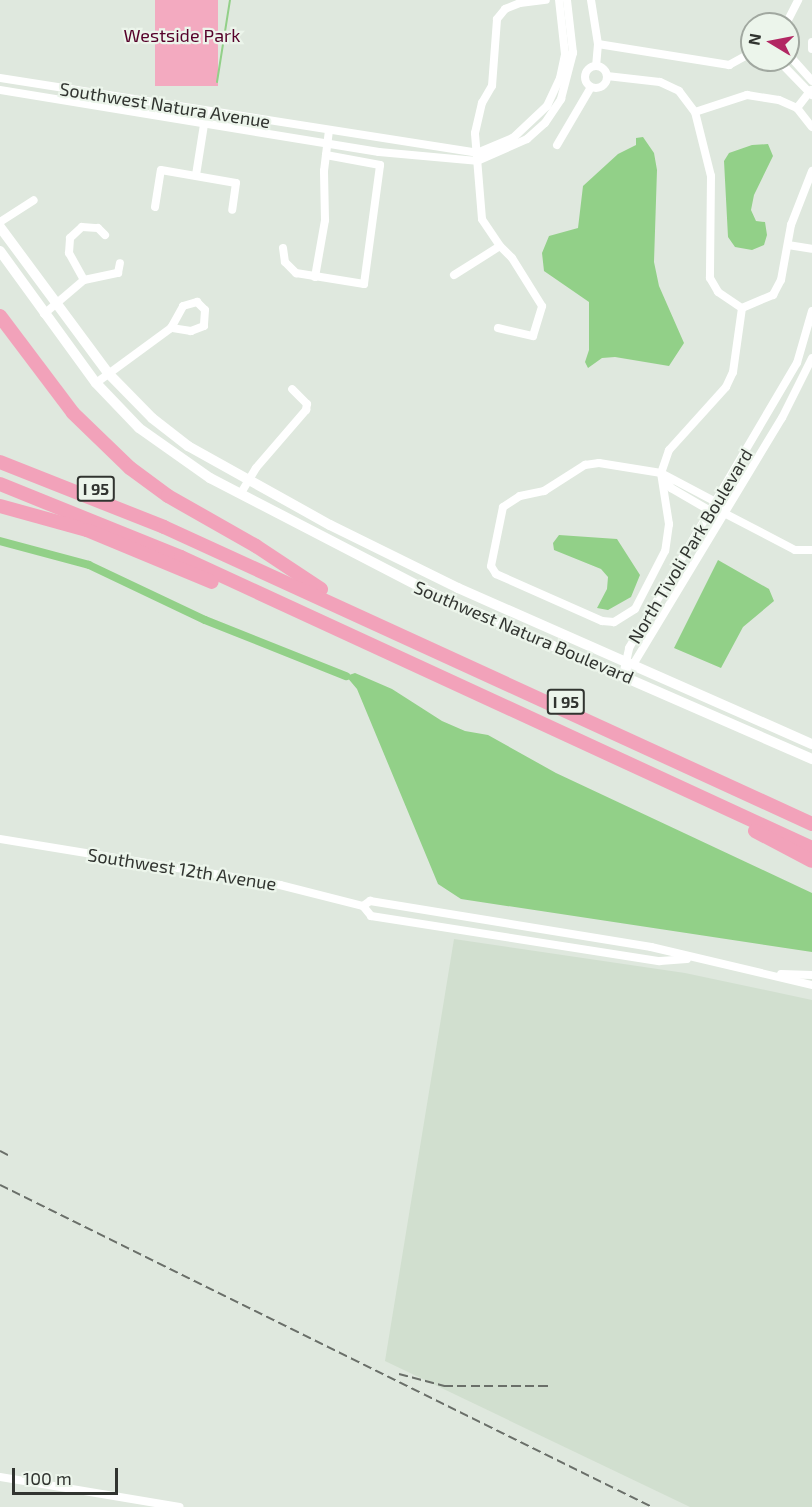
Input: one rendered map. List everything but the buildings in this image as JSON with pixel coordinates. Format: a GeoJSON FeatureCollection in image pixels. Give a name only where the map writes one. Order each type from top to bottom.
{"type":"FeatureCollection","features":[{"type":"Feature","properties":{"kind":"highway"},"geometry":{"type":"LineString","coordinates":[[0,316],[64,402],[117,457],[168,496],[256,546],[321,589]]}},
{"type":"Feature","properties":{"kind":"highway","name":"I 95"},"geometry":{"type":"LineString","coordinates":[[0,453],[144,509],[812,815]]}},
{"type":"Feature","properties":{"kind":"highway"},"geometry":{"type":"LineString","coordinates":[[0,462],[164,527],[812,824]]}},
{"type":"Feature","properties":{"kind":"highway"},"geometry":{"type":"LineString","coordinates":[[0,475],[197,555],[812,838]]}},
{"type":"Feature","properties":{"kind":"highway","name":"I 95"},"geometry":{"type":"LineString","coordinates":[[0,484],[118,530],[290,607],[812,848]]}},
{"type":"Feature","properties":{"kind":"highway"},"geometry":{"type":"LineString","coordinates":[[0,506],[87,530],[248,597],[290,607]]}},
{"type":"Feature","properties":{"kind":"highway"},"geometry":{"type":"LineString","coordinates":[[716,804],[760,834],[812,861]]}},
{"type":"Feature","properties":{"kind":"street"},"geometry":{"type":"LineString","coordinates":[[498,328],[533,336],[542,306],[512,258],[500,246],[482,219],[475,133],[482,103],[492,86],[497,19],[505,9],[519,2],[546,0]]}},
{"type":"Feature","properties":{"kind":"street","name":"Southwest Natura Avenue"},"geometry":{"type":"LineString","coordinates":[[542,119],[564,63],[559,0]]}},
{"type":"Feature","properties":{"kind":"street","name":"Southwest Natura Avenue"},"geometry":{"type":"LineString","coordinates":[[0,90],[447,161],[477,157],[513,149],[561,99],[571,67],[573,37],[567,0]]}},
{"type":"Feature","properties":{"kind":"street"},"geometry":{"type":"LineString","coordinates":[[591,0],[598,44],[597,66],[607,76],[660,82],[679,91],[695,112],[711,176],[710,278],[718,292],[742,308]]}},
{"type":"Feature","properties":{"kind":"street"},"geometry":{"type":"LineString","coordinates":[[812,42],[812,49]]}},
{"type":"Feature","properties":{"kind":"street"},"geometry":{"type":"LineString","coordinates":[[598,44],[729,65],[740,59]]}},
{"type":"Feature","properties":{"kind":"street"},"geometry":{"type":"LineString","coordinates":[[591,87],[585,74],[597,66]]}},
{"type":"Feature","properties":{"kind":"street"},"geometry":{"type":"LineString","coordinates":[[800,68],[812,81]]}},
{"type":"Feature","properties":{"kind":"street"},"geometry":{"type":"LineString","coordinates":[[790,72],[811,92],[797,108]]}},
{"type":"Feature","properties":{"kind":"street"},"geometry":{"type":"LineString","coordinates":[[591,87],[600,87],[607,76]]}},
{"type":"Feature","properties":{"kind":"street","name":"Southwest Natura Avenue"},"geometry":{"type":"LineString","coordinates":[[0,78],[477,157]]}},
{"type":"Feature","properties":{"kind":"street"},"geometry":{"type":"LineString","coordinates":[[20,94],[23,82]]}},
{"type":"Feature","properties":{"kind":"street"},"geometry":{"type":"LineString","coordinates":[[557,145],[591,87]]}},
{"type":"Feature","properties":{"kind":"street"},"geometry":{"type":"LineString","coordinates":[[695,112],[747,96],[779,100],[797,108],[812,127]]}},
{"type":"Feature","properties":{"kind":"street"},"geometry":{"type":"LineString","coordinates":[[196,175],[206,112]]}},
{"type":"Feature","properties":{"kind":"street"},"geometry":{"type":"LineString","coordinates":[[315,277],[325,220],[326,155],[329,132]]}},
{"type":"Feature","properties":{"kind":"street"},"geometry":{"type":"LineString","coordinates":[[283,248],[288,266],[296,273],[364,284],[382,171],[375,162],[326,155]]}},
{"type":"Feature","properties":{"kind":"street"},"geometry":{"type":"LineString","coordinates":[[155,207],[161,170],[236,183],[232,210]]}},
{"type":"Feature","properties":{"kind":"street"},"geometry":{"type":"LineString","coordinates":[[742,308],[773,295],[782,280],[791,225],[812,171]]}},
{"type":"Feature","properties":{"kind":"street"},"geometry":{"type":"LineString","coordinates":[[0,222],[34,200]]}},
{"type":"Feature","properties":{"kind":"street","name":"Southwest Natura Boulevard"},"geometry":{"type":"LineString","coordinates":[[0,227],[108,373],[152,418],[188,446],[248,481],[458,588],[631,662],[812,744]]}},
{"type":"Feature","properties":{"kind":"street"},"geometry":{"type":"LineString","coordinates":[[84,280],[69,253],[70,238],[82,227],[98,228],[105,235]]}},
{"type":"Feature","properties":{"kind":"street"},"geometry":{"type":"LineString","coordinates":[[788,245],[812,249]]}},
{"type":"Feature","properties":{"kind":"street"},"geometry":{"type":"LineString","coordinates":[[454,275],[500,246]]}},
{"type":"Feature","properties":{"kind":"street","name":"Southwest Natura Boulevard"},"geometry":{"type":"LineString","coordinates":[[0,251],[96,383],[139,428],[170,452],[241,494],[403,579],[812,759]]}},
{"type":"Feature","properties":{"kind":"street"},"geometry":{"type":"LineString","coordinates":[[44,314],[55,302],[84,280],[118,273],[120,263]]}},
{"type":"Feature","properties":{"kind":"street"},"geometry":{"type":"LineString","coordinates":[[96,383],[171,328],[190,301],[205,310],[204,326],[191,332],[171,328]]}},
{"type":"Feature","properties":{"kind":"street"},"geometry":{"type":"LineString","coordinates":[[742,308],[733,372],[726,387],[669,450],[661,473],[669,524],[665,551],[635,609],[624,618],[603,621],[496,574],[490,556],[503,507],[511,500],[544,491],[585,465],[599,463],[661,473],[716,502],[724,513],[795,550],[812,550]]}},
{"type":"Feature","properties":{"kind":"street","name":"North Tivoli Park Boulevard"},"geometry":{"type":"LineString","coordinates":[[631,662],[655,604],[776,404],[797,363],[812,311]]}},
{"type":"Feature","properties":{"kind":"street","name":"North Tivoli Park Boulevard"},"geometry":{"type":"LineString","coordinates":[[623,675],[667,610],[787,409],[812,358]]}},
{"type":"Feature","properties":{"kind":"street"},"geometry":{"type":"LineString","coordinates":[[241,494],[248,481],[306,410],[307,404],[292,389]]}},
{"type":"Feature","properties":{"kind":"street"},"geometry":{"type":"LineString","coordinates":[[776,404],[787,409]]}},
{"type":"Feature","properties":{"kind":"street"},"geometry":{"type":"LineString","coordinates":[[661,473],[671,488],[710,513],[724,513]]}},
{"type":"Feature","properties":{"kind":"street"},"geometry":{"type":"LineString","coordinates":[[682,558],[693,565]]}},
{"type":"Feature","properties":{"kind":"street"},"geometry":{"type":"LineString","coordinates":[[655,604],[667,610]]}},
{"type":"Feature","properties":{"kind":"street","name":"Southwest 12th Avenue"},"geometry":{"type":"LineString","coordinates":[[0,839],[280,885],[363,906],[371,916],[660,961],[687,959]]}},
{"type":"Feature","properties":{"kind":"street","name":"Southwest 12th Avenue"},"geometry":{"type":"LineString","coordinates":[[363,906],[370,901],[651,947],[687,959],[768,973],[812,985]]}},
{"type":"Feature","properties":{"kind":"street","name":"Southwest 12th Avenue"},"geometry":{"type":"LineString","coordinates":[[768,973],[812,975]]}},
{"type":"Feature","properties":{"kind":"street"},"geometry":{"type":"LineString","coordinates":[[0,1477],[180,1507]]}},
{"type":"Feature","properties":{"kind":"shaded area"},"geometry":{"type":"Polygon","coordinates":[[[643,137],[654,153],[657,170],[654,262],[659,286],[684,343],[669,366],[615,357],[602,358],[588,368],[585,362],[589,350],[589,302],[544,271],[542,253],[549,236],[578,228],[583,186],[618,154],[636,145],[636,138],[643,137]]]}},
{"type":"Feature","properties":{"kind":"shaded area"},"geometry":{"type":"Polygon","coordinates":[[[768,144],[773,156],[754,195],[751,210],[756,221],[765,222],[767,235],[764,245],[752,250],[735,247],[728,237],[724,161],[729,153],[752,145],[768,144]]]}},
{"type":"Feature","properties":{"kind":"shaded area"},"geometry":{"type":"Polygon","coordinates":[[[559,535],[617,539],[640,575],[631,597],[608,610],[597,608],[607,589],[608,577],[601,569],[554,550],[553,543],[559,535]]]}},
{"type":"Feature","properties":{"kind":"shaded area"},"geometry":{"type":"Polygon","coordinates":[[[718,560],[769,589],[774,601],[743,627],[721,668],[674,648],[718,560]]]}},
{"type":"Feature","properties":{"kind":"shaded area"},"geometry":{"type":"Polygon","coordinates":[[[355,673],[392,689],[442,721],[465,731],[488,735],[556,773],[812,893],[812,952],[461,899],[438,884],[357,689],[346,676],[355,673]]]}},
{"type":"Feature","properties":{"kind":"shaded area"},"geometry":{"type":"Polygon","coordinates":[[[454,939],[685,973],[812,1000],[812,1507],[690,1507],[385,1361],[454,939]]]}},
{"type":"Feature","properties":{"kind":"green space","name":"Westside Park"},"geometry":{"type":"Polygon","coordinates":[[[155,0],[218,0],[218,86],[155,86],[155,0]]]}},
{"type":"Feature","properties":{"kind":"waterway"},"geometry":{"type":"LineString","coordinates":[[217,82],[230,0]]}},
{"type":"Feature","properties":{"kind":"waterway"},"geometry":{"type":"LineString","coordinates":[[0,541],[89,565],[205,620],[346,676]]}},
{"type":"Feature","properties":{"kind":"railway"},"geometry":{"type":"LineString","coordinates":[[0,1151],[8,1155]]}},
{"type":"Feature","properties":{"kind":"railway"},"geometry":{"type":"LineString","coordinates":[[0,1185],[652,1507]]}},
{"type":"Feature","properties":{"kind":"railway"},"geometry":{"type":"LineString","coordinates":[[399,1374],[444,1386],[551,1386]]}}]}
